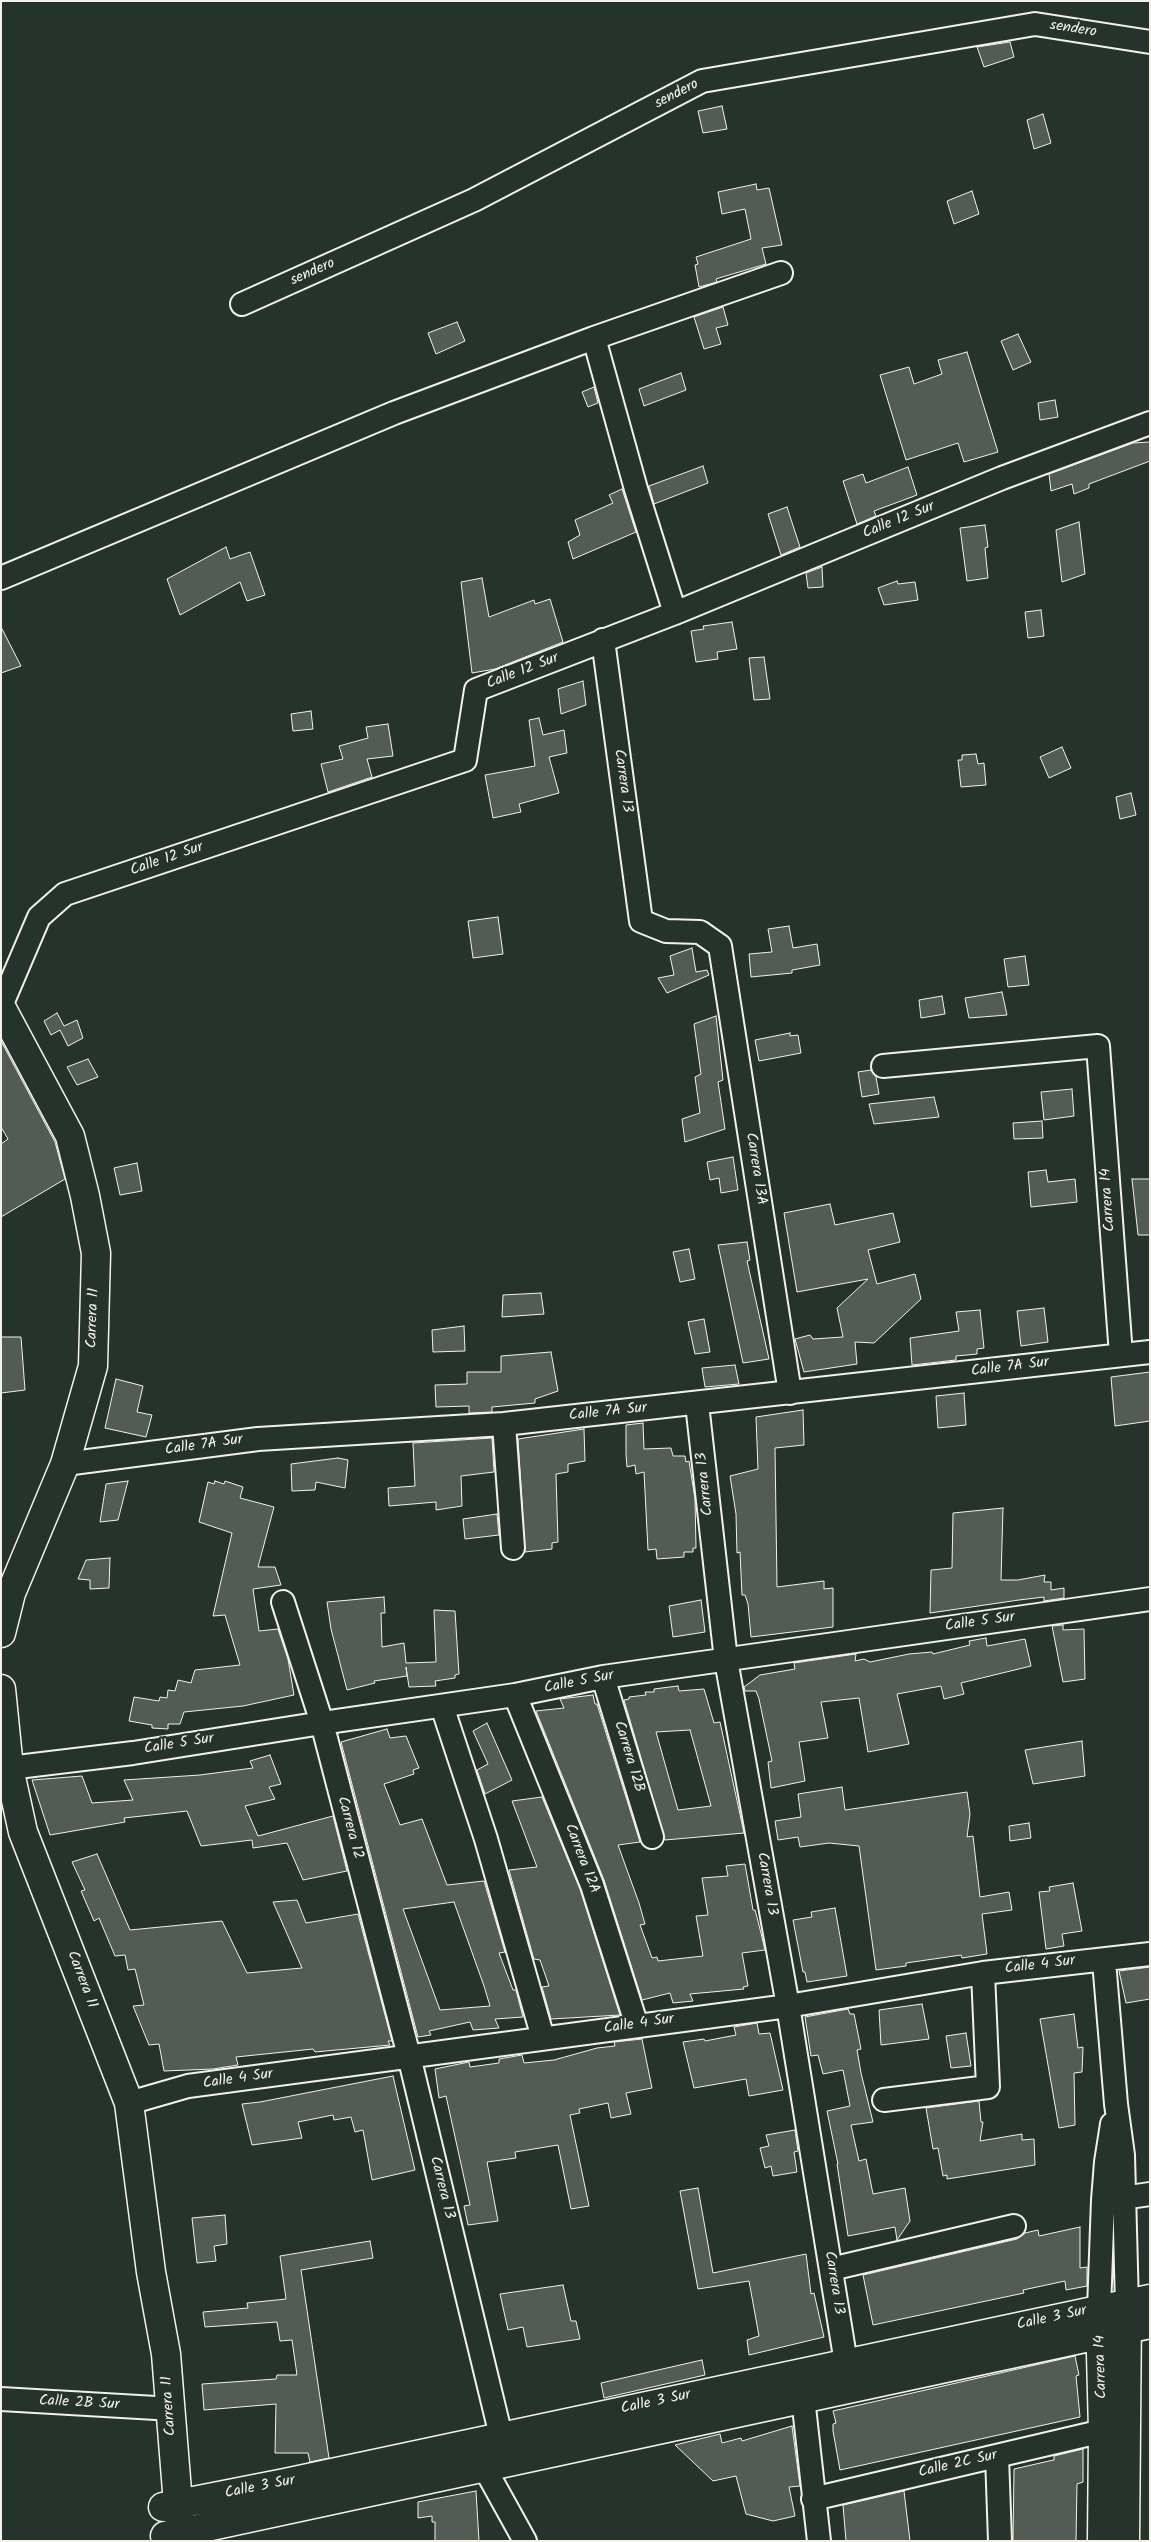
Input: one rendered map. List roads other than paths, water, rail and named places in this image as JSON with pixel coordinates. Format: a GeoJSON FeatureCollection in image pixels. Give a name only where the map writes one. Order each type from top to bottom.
{"type":"FeatureCollection","features":[{"type":"Feature","properties":{"kind":"street","name":"sendero"},"geometry":{"type":"LineString","coordinates":[[242,304],[474,200],[702,81],[1035,24],[1150,42]]}},
{"type":"Feature","properties":{"kind":"street"},"geometry":{"type":"LineString","coordinates":[[1,578],[394,414],[594,338],[782,273]]}},
{"type":"Feature","properties":{"kind":"street"},"geometry":{"type":"LineString","coordinates":[[594,338],[636,489],[675,612]]}},
{"type":"Feature","properties":{"kind":"street","name":"Calle 12 Sur"},"geometry":{"type":"LineString","coordinates":[[1,1006],[39,917],[65,894],[465,760],[476,690],[675,612],[1002,478],[1150,424]]}},
{"type":"Feature","properties":{"kind":"street","name":"Carrera 13"},"geometry":{"type":"LineString","coordinates":[[603,640],[641,921],[666,931],[700,932],[720,946]]}},
{"type":"Feature","properties":{"kind":"street","name":"Carrera 13A"},"geometry":{"type":"LineString","coordinates":[[720,946],[790,1393]]}},
{"type":"Feature","properties":{"kind":"street","name":"Carrera 11"},"geometry":{"type":"LineString","coordinates":[[1,1006],[70,1136],[85,1196],[96,1253],[93,1366],[65,1464],[11,1593],[1,1633]]}},
{"type":"Feature","properties":{"kind":"street","name":"Carrera 14"},"geometry":{"type":"LineString","coordinates":[[883,1066],[1098,1046],[1121,1355]]}},
{"type":"Feature","properties":{"kind":"street","name":"Calle 7A Sur"},"geometry":{"type":"LineString","coordinates":[[65,1464],[258,1438],[504,1424],[697,1404],[1150,1352]]}},
{"type":"Feature","properties":{"kind":"street","name":"Carrera 13"},"geometry":{"type":"LineString","coordinates":[[697,1404],[726,1660],[788,2006],[846,2363]]}},
{"type":"Feature","properties":{"kind":"street"},"geometry":{"type":"LineString","coordinates":[[504,1424],[513,1548]]}},
{"type":"Feature","properties":{"kind":"street","name":"Calle 5 Sur"},"geometry":{"type":"LineString","coordinates":[[9,1768],[133,1753],[322,1723],[515,1696],[603,1677],[1150,1599]]}},
{"type":"Feature","properties":{"kind":"street","name":"Carrera 12"},"geometry":{"type":"LineString","coordinates":[[283,1602],[322,1723],[408,2056]]}},
{"type":"Feature","properties":{"kind":"street","name":"Carrera 12B"},"geometry":{"type":"LineString","coordinates":[[603,1677],[652,1837]]}},
{"type":"Feature","properties":{"kind":"street","name":"Carrera 11"},"geometry":{"type":"LineString","coordinates":[[1,1689],[9,1768],[23,1832],[130,2103],[151,2272],[151,2358],[163,2407],[172,2538]]}},
{"type":"Feature","properties":{"kind":"street","name":"Carrera 12A"},"geometry":{"type":"LineString","coordinates":[[515,1696],[592,1885],[637,2026]]}},
{"type":"Feature","properties":{"kind":"street"},"geometry":{"type":"LineString","coordinates":[[442,1706],[486,1839],[543,2038]]}},
{"type":"Feature","properties":{"kind":"street","name":"Calle 4 Sur"},"geometry":{"type":"LineString","coordinates":[[130,2103],[188,2086],[788,2006],[983,1973],[1091,1960],[1104,1961],[1150,1954]]}},
{"type":"Feature","properties":{"kind":"street","name":"Carrera 14"},"geometry":{"type":"LineString","coordinates":[[1104,1961],[1116,2104],[1106,2162],[1113,2200],[1126,2317],[1126,2541]]}},
{"type":"Feature","properties":{"kind":"street"},"geometry":{"type":"LineString","coordinates":[[884,2100],[988,2087],[983,1973]]}},
{"type":"Feature","properties":{"kind":"street","name":"Carrera 13"},"geometry":{"type":"LineString","coordinates":[[408,2056],[501,2436]]}},
{"type":"Feature","properties":{"kind":"street"},"geometry":{"type":"LineString","coordinates":[[1113,2200],[1150,2194]]}},
{"type":"Feature","properties":{"kind":"street"},"geometry":{"type":"LineString","coordinates":[[831,2269],[1014,2226]]}},
{"type":"Feature","properties":{"kind":"street","name":"Carrera 14"},"geometry":{"type":"LineString","coordinates":[[1102,2541],[1103,2431],[1126,2317]]}},
{"type":"Feature","properties":{"kind":"street","name":"Calle 3 Sur"},"geometry":{"type":"LineString","coordinates":[[170,2506],[846,2363],[1126,2317]]}},
{"type":"Feature","properties":{"kind":"street","name":"Calle 3 Sur"},"geometry":{"type":"LineString","coordinates":[[172,2538],[484,2467],[803,2398],[1126,2317]]}},
{"type":"Feature","properties":{"kind":"street"},"geometry":{"type":"LineString","coordinates":[[803,2398],[819,2541]]}},
{"type":"Feature","properties":{"kind":"street","name":"Calle 2B Sur"},"geometry":{"type":"LineString","coordinates":[[1,2400],[163,2407]]}},
{"type":"Feature","properties":{"kind":"street","name":"Calle 2C Sur"},"geometry":{"type":"LineString","coordinates":[[813,2499],[1103,2431]]}},
{"type":"Feature","properties":{"kind":"street"},"geometry":{"type":"LineString","coordinates":[[998,2456],[1000,2541]]}},
{"type":"Feature","properties":{"kind":"street"},"geometry":{"type":"LineString","coordinates":[[484,2467],[525,2541]]}}]}
